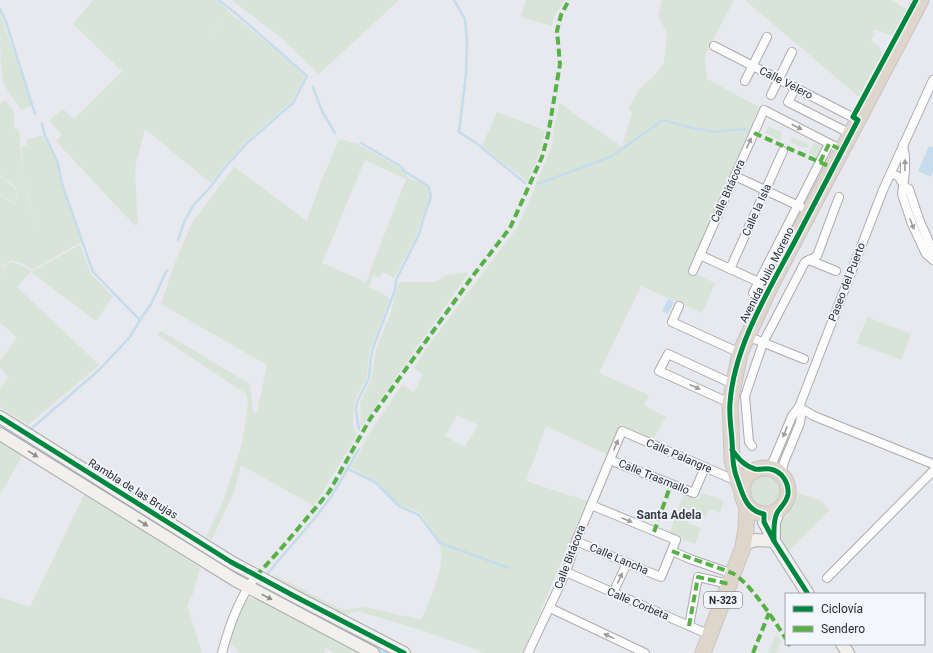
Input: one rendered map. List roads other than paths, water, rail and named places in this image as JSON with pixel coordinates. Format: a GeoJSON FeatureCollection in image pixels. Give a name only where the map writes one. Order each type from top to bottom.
{"type":"FeatureCollection","features":[{"type":"Feature","properties":{"kind":"highway","name":"Avenida Julio Moreno"},"geometry":{"type":"LineString","coordinates":[[745,499],[737,479],[732,460],[730,403],[740,353],[764,284],[836,147],[851,134],[921,0]]}},
{"type":"Feature","properties":{"kind":"highway"},"geometry":{"type":"LineString","coordinates":[[732,450],[741,462],[769,471],[786,481],[788,495],[786,502],[774,512],[763,514],[755,511],[745,499],[743,485],[747,478],[769,471]]}},
{"type":"Feature","properties":{"kind":"highway","name":"N-323"},"geometry":{"type":"LineString","coordinates":[[745,499],[745,545]]}},
{"type":"Feature","properties":{"kind":"highway","name":"N-323"},"geometry":{"type":"LineString","coordinates":[[702,653],[745,545],[763,514]]}},
{"type":"Feature","properties":{"kind":"street"},"geometry":{"type":"LineString","coordinates":[[745,81],[767,37]]}},
{"type":"Feature","properties":{"kind":"street","name":"Calle Velero"},"geometry":{"type":"LineString","coordinates":[[714,46],[858,120]]}},
{"type":"Feature","properties":{"kind":"street"},"geometry":{"type":"LineString","coordinates":[[770,95],[792,52]]}},
{"type":"Feature","properties":{"kind":"street","name":"Paseo del Puerto"},"geometry":{"type":"LineString","coordinates":[[769,471],[792,416],[799,408],[840,299],[891,173],[933,80]]}},
{"type":"Feature","properties":{"kind":"street"},"geometry":{"type":"LineString","coordinates":[[796,88],[788,102],[851,134]]}},
{"type":"Feature","properties":{"kind":"street","name":"Calle Bitácora"},"geometry":{"type":"LineString","coordinates":[[693,271],[764,110],[836,147]]}},
{"type":"Feature","properties":{"kind":"street"},"geometry":{"type":"LineString","coordinates":[[903,144],[905,156],[904,186],[902,194],[912,224],[926,254],[933,260]]}},
{"type":"Feature","properties":{"kind":"street","name":"Calle la Isla"},"geometry":{"type":"LineString","coordinates":[[730,269],[783,151]]}},
{"type":"Feature","properties":{"kind":"street"},"geometry":{"type":"LineString","coordinates":[[891,173],[899,177],[904,186],[909,189],[919,219],[932,249],[933,256]]}},
{"type":"Feature","properties":{"kind":"street"},"geometry":{"type":"LineString","coordinates":[[735,176],[804,208]]}},
{"type":"Feature","properties":{"kind":"street"},"geometry":{"type":"LineString","coordinates":[[752,446],[749,442],[745,396],[763,343],[805,262],[817,256],[839,196]]}},
{"type":"Feature","properties":{"kind":"street"},"geometry":{"type":"LineString","coordinates":[[700,255],[764,284],[753,293]]}},
{"type":"Feature","properties":{"kind":"street"},"geometry":{"type":"LineString","coordinates":[[809,260],[836,271]]}},
{"type":"Feature","properties":{"kind":"street"},"geometry":{"type":"LineString","coordinates":[[679,306],[672,322],[740,353]]}},
{"type":"Feature","properties":{"kind":"street"},"geometry":{"type":"LineString","coordinates":[[747,336],[804,359]]}},
{"type":"Feature","properties":{"kind":"street"},"geometry":{"type":"LineString","coordinates":[[730,403],[659,371],[668,354],[733,384]]}},
{"type":"Feature","properties":{"kind":"street"},"geometry":{"type":"LineString","coordinates":[[805,391],[807,404],[814,416]]}},
{"type":"Feature","properties":{"kind":"street"},"geometry":{"type":"LineString","coordinates":[[799,408],[814,416],[933,464]]}},
{"type":"Feature","properties":{"kind":"street","name":"Paseo del Puerto"},"geometry":{"type":"LineString","coordinates":[[769,471],[784,462],[800,423],[801,416],[799,408]]}},
{"type":"Feature","properties":{"kind":"street"},"geometry":{"type":"LineString","coordinates":[[800,423],[807,418],[814,416]]}},
{"type":"Feature","properties":{"kind":"street","name":"Rambla de las Brujas"},"geometry":{"type":"LineString","coordinates":[[0,417],[225,558],[252,582],[373,653]]}},
{"type":"Feature","properties":{"kind":"street","name":"Calle Bitácora"},"geometry":{"type":"LineString","coordinates":[[530,653],[566,572],[576,541],[622,431]]}},
{"type":"Feature","properties":{"kind":"street","name":"Calle Palangre"},"geometry":{"type":"LineString","coordinates":[[622,431],[732,479],[737,479]]}},
{"type":"Feature","properties":{"kind":"street","name":"Rambla de las Brujas"},"geometry":{"type":"LineString","coordinates":[[0,434],[212,567],[252,582],[404,653]]}},
{"type":"Feature","properties":{"kind":"street","name":"Calle Trasmallo"},"geometry":{"type":"LineString","coordinates":[[610,460],[694,493],[705,467]]}},
{"type":"Feature","properties":{"kind":"street"},"geometry":{"type":"LineString","coordinates":[[827,578],[933,471]]}},
{"type":"Feature","properties":{"kind":"street"},"geometry":{"type":"LineString","coordinates":[[591,505],[676,540],[672,551],[731,579]]}},
{"type":"Feature","properties":{"kind":"street"},"geometry":{"type":"LineString","coordinates":[[774,541],[774,523],[779,509]]}},
{"type":"Feature","properties":{"kind":"street"},"geometry":{"type":"LineString","coordinates":[[763,514],[764,522],[774,541],[807,593]]}},
{"type":"Feature","properties":{"kind":"street"},"geometry":{"type":"LineString","coordinates":[[745,545],[756,540],[774,541]]}},
{"type":"Feature","properties":{"kind":"street","name":"Calle Lancha"},"geometry":{"type":"LineString","coordinates":[[576,541],[627,564],[661,577],[672,551]]}},
{"type":"Feature","properties":{"kind":"street"},"geometry":{"type":"LineString","coordinates":[[614,593],[627,564]]}},
{"type":"Feature","properties":{"kind":"street","name":"Calle Corbeta"},"geometry":{"type":"LineString","coordinates":[[566,572],[710,635]]}},
{"type":"Feature","properties":{"kind":"street"},"geometry":{"type":"LineString","coordinates":[[689,626],[698,577],[731,579]]}},
{"type":"Feature","properties":{"kind":"street"},"geometry":{"type":"LineString","coordinates":[[222,653],[232,620],[252,582]]}},
{"type":"Feature","properties":{"kind":"street"},"geometry":{"type":"LineString","coordinates":[[550,608],[629,650],[645,653]]}},
{"type":"Feature","properties":{"kind":"water"},"geometry":{"type":"Polygon","coordinates":[[[929,146],[933,147],[933,172],[931,177],[918,171],[929,146]]]}},
{"type":"Feature","properties":{"kind":"water"},"geometry":{"type":"Polygon","coordinates":[[[668,299],[674,302],[668,314],[662,311],[668,299]]]}},
{"type":"Feature","properties":{"kind":"water"},"geometry":{"type":"Polygon","coordinates":[[[0,420],[398,653],[378,653],[285,606],[0,431],[0,420]]]}},
{"type":"Feature","properties":{"kind":"waterway"},"geometry":{"type":"LineString","coordinates":[[178,240],[185,220],[193,206],[247,143],[293,103],[307,76],[233,11],[218,0]]}},
{"type":"Feature","properties":{"kind":"waterway"},"geometry":{"type":"LineString","coordinates":[[454,0],[465,19],[467,41],[466,74],[459,132],[476,143],[525,183]]}},
{"type":"Feature","properties":{"kind":"waterway"},"geometry":{"type":"LineString","coordinates":[[0,9],[6,22],[35,114]]}},
{"type":"Feature","properties":{"kind":"waterway"},"geometry":{"type":"LineString","coordinates":[[313,87],[322,111],[335,133]]}},
{"type":"Feature","properties":{"kind":"waterway"},"geometry":{"type":"LineString","coordinates":[[537,183],[541,183],[612,156],[663,120],[714,132],[745,129]]}},
{"type":"Feature","properties":{"kind":"waterway"},"geometry":{"type":"LineString","coordinates":[[31,429],[100,369],[130,337],[140,320],[93,272],[62,184],[58,163],[44,133],[42,124]]}},
{"type":"Feature","properties":{"kind":"waterway"},"geometry":{"type":"LineString","coordinates":[[359,429],[356,411],[357,402],[369,378],[371,356],[374,345],[395,290],[396,280],[420,232],[431,197],[429,187],[404,171],[402,167],[361,143]]}},
{"type":"Feature","properties":{"kind":"waterway"},"geometry":{"type":"LineString","coordinates":[[140,320],[151,304],[167,270]]}},
{"type":"Feature","properties":{"kind":"waterway"},"geometry":{"type":"LineString","coordinates":[[267,574],[331,497],[359,449]]}},
{"type":"Feature","properties":{"kind":"waterway"},"geometry":{"type":"LineString","coordinates":[[348,469],[375,482],[399,506],[419,515],[440,543],[509,568]]}},
{"type":"Feature","properties":{"kind":"district","name":"Santa Adela"},"geometry":{"type":"Point","coordinates":[669,515]}}]}
